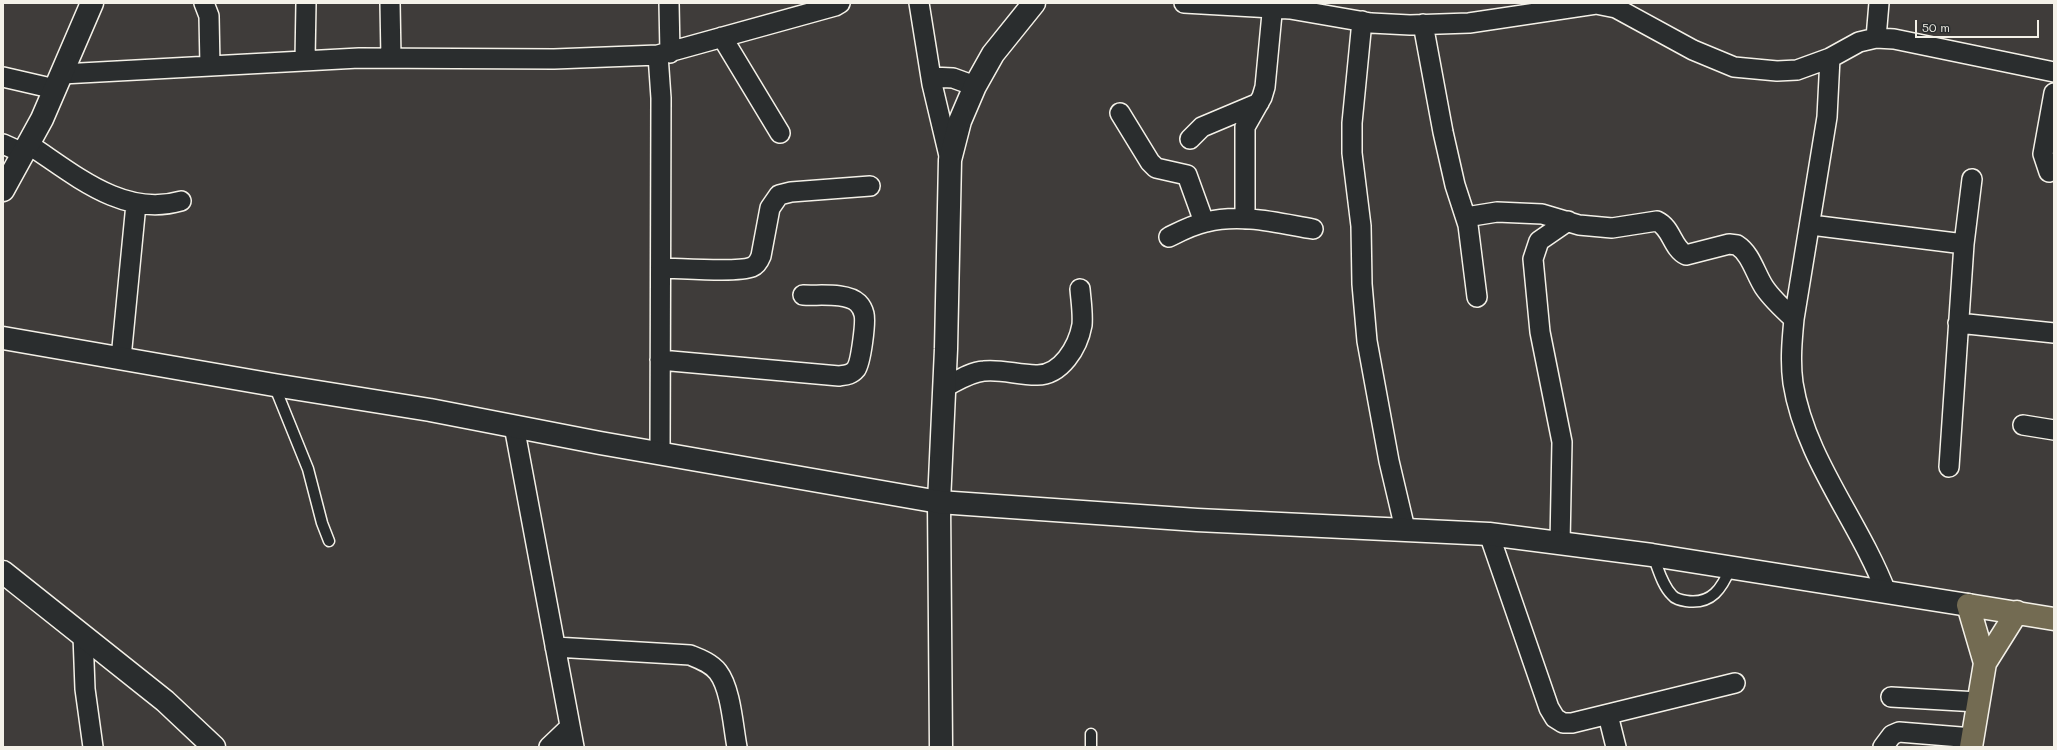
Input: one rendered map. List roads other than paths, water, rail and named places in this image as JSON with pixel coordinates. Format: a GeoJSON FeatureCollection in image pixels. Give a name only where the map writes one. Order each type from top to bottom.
{"type":"FeatureCollection","features":[{"type":"Feature","properties":{"kind":"highway"},"geometry":{"type":"LineString","coordinates":[[1985,663],[1968,605],[2054,619]]}},
{"type":"Feature","properties":{"kind":"highway"},"geometry":{"type":"LineString","coordinates":[[1972,743],[1985,663],[2017,612]]}},
{"type":"Feature","properties":{"kind":"main road"},"geometry":{"type":"LineString","coordinates":[[3,190],[26,148],[58,81],[92,3]]}},
{"type":"Feature","properties":{"kind":"main road"},"geometry":{"type":"LineString","coordinates":[[941,747],[939,502],[944,387],[950,160],[960,121],[975,86],[994,54],[1030,4]]}},
{"type":"Feature","properties":{"kind":"main road"},"geometry":{"type":"LineString","coordinates":[[3,338],[274,385],[430,410],[660,454],[939,502],[1205,520],[1489,534],[1652,555],[1968,605]]}},
{"type":"Feature","properties":{"kind":"main road"},"geometry":{"type":"LineString","coordinates":[[3,572],[165,701],[214,747]]}},
{"type":"Feature","properties":{"kind":"street"},"geometry":{"type":"LineString","coordinates":[[204,3],[209,16],[210,66]]}},
{"type":"Feature","properties":{"kind":"street"},"geometry":{"type":"LineString","coordinates":[[305,60],[306,3]]}},
{"type":"Feature","properties":{"kind":"street"},"geometry":{"type":"LineString","coordinates":[[390,3],[391,58]]}},
{"type":"Feature","properties":{"kind":"street"},"geometry":{"type":"LineString","coordinates":[[660,454],[661,98],[669,3]]}},
{"type":"Feature","properties":{"kind":"street"},"geometry":{"type":"LineString","coordinates":[[3,77],[58,81],[210,66],[305,60],[391,58],[554,59],[664,54],[722,37],[803,9],[840,3]]}},
{"type":"Feature","properties":{"kind":"street"},"geometry":{"type":"LineString","coordinates":[[918,3],[930,77],[950,160]]}},
{"type":"Feature","properties":{"kind":"street"},"geometry":{"type":"LineString","coordinates":[[1184,3],[1272,5],[1362,21],[1423,24],[1469,23],[1544,7],[1610,4],[1693,50],[1734,67],[1777,71],[1797,70],[1830,58],[1859,42],[1876,38],[1894,39],[2054,72]]}},
{"type":"Feature","properties":{"kind":"street"},"geometry":{"type":"LineString","coordinates":[[1876,38],[1879,3]]}},
{"type":"Feature","properties":{"kind":"street"},"geometry":{"type":"LineString","coordinates":[[1245,219],[1246,127],[1259,103],[1265,87],[1272,5]]}},
{"type":"Feature","properties":{"kind":"street"},"geometry":{"type":"LineString","coordinates":[[1362,21],[1352,123],[1352,153],[1360,226],[1367,341],[1389,461],[1405,529]]}},
{"type":"Feature","properties":{"kind":"street"},"geometry":{"type":"LineString","coordinates":[[1423,24],[1455,185],[1466,217],[1477,297]]}},
{"type":"Feature","properties":{"kind":"street"},"geometry":{"type":"LineString","coordinates":[[722,37],[780,133]]}},
{"type":"Feature","properties":{"kind":"street"},"geometry":{"type":"LineString","coordinates":[[1830,58],[1827,117],[1811,225],[1794,319],[1792,340],[1793,383],[1802,418],[1816,453],[1869,552],[1886,592]]}},
{"type":"Feature","properties":{"kind":"street"},"geometry":{"type":"LineString","coordinates":[[930,77],[953,78],[975,86]]}},
{"type":"Feature","properties":{"kind":"street"},"geometry":{"type":"LineString","coordinates":[[2049,172],[2043,154],[2054,93]]}},
{"type":"Feature","properties":{"kind":"street"},"geometry":{"type":"LineString","coordinates":[[1190,139],[1195,132],[1202,128],[1259,103]]}},
{"type":"Feature","properties":{"kind":"street"},"geometry":{"type":"LineString","coordinates":[[1120,113],[1150,162],[1156,168],[1187,175],[1204,222]]}},
{"type":"Feature","properties":{"kind":"street"},"geometry":{"type":"LineString","coordinates":[[3,144],[26,148],[115,198],[136,204],[154,206],[167,206],[181,201]]}},
{"type":"Feature","properties":{"kind":"street"},"geometry":{"type":"LineString","coordinates":[[1949,467],[1964,244],[1972,179]]}},
{"type":"Feature","properties":{"kind":"street"},"geometry":{"type":"LineString","coordinates":[[661,268],[740,270],[754,267],[758,263],[761,256],[770,208],[779,195],[791,192],[870,186]]}},
{"type":"Feature","properties":{"kind":"street"},"geometry":{"type":"LineString","coordinates":[[121,358],[136,204]]}},
{"type":"Feature","properties":{"kind":"street"},"geometry":{"type":"LineString","coordinates":[[1466,217],[1504,212],[1542,214],[1593,227],[1612,228],[1657,221],[1662,224],[1680,252],[1686,255],[1729,244],[1737,245],[1747,254],[1764,287],[1772,298],[1794,319]]}},
{"type":"Feature","properties":{"kind":"street"},"geometry":{"type":"LineString","coordinates":[[1169,237],[1204,222],[1245,219],[1313,229]]}},
{"type":"Feature","properties":{"kind":"street"},"geometry":{"type":"LineString","coordinates":[[1560,543],[1562,442],[1540,332],[1532,259],[1539,241],[1568,221]]}},
{"type":"Feature","properties":{"kind":"street"},"geometry":{"type":"LineString","coordinates":[[1811,225],[1964,244]]}},
{"type":"Feature","properties":{"kind":"street"},"geometry":{"type":"LineString","coordinates":[[944,387],[964,377],[983,371],[1037,375],[1055,370],[1062,364],[1079,338],[1082,312],[1080,288]]}},
{"type":"Feature","properties":{"kind":"street"},"geometry":{"type":"LineString","coordinates":[[660,360],[839,376],[849,374],[856,368],[863,339],[865,315],[862,308],[857,302],[845,297],[803,295]]}},
{"type":"Feature","properties":{"kind":"street"},"geometry":{"type":"LineString","coordinates":[[1958,323],[2054,333]]}},
{"type":"Feature","properties":{"kind":"street"},"geometry":{"type":"LineString","coordinates":[[2023,424],[2054,430]]}},
{"type":"Feature","properties":{"kind":"street"},"geometry":{"type":"LineString","coordinates":[[514,426],[574,747]]}},
{"type":"Feature","properties":{"kind":"street"},"geometry":{"type":"LineString","coordinates":[[1489,534],[1549,708],[1555,718],[1563,723],[1572,723],[1608,715],[1735,683]]}},
{"type":"Feature","properties":{"kind":"street"},"geometry":{"type":"LineString","coordinates":[[83,635],[86,689],[93,747]]}},
{"type":"Feature","properties":{"kind":"street"},"geometry":{"type":"LineString","coordinates":[[555,647],[690,655],[706,662],[719,672],[726,689],[737,747]]}},
{"type":"Feature","properties":{"kind":"street"},"geometry":{"type":"LineString","coordinates":[[1891,697],[1978,702]]}},
{"type":"Feature","properties":{"kind":"street"},"geometry":{"type":"LineString","coordinates":[[1608,715],[1616,747]]}},
{"type":"Feature","properties":{"kind":"street"},"geometry":{"type":"LineString","coordinates":[[549,747],[570,727]]}},
{"type":"Feature","properties":{"kind":"street"},"geometry":{"type":"LineString","coordinates":[[1882,747],[1892,735],[1899,732],[1972,743]]}},
{"type":"Feature","properties":{"kind":"lane"},"geometry":{"type":"LineString","coordinates":[[274,385],[308,469],[320,516],[329,541]]}},
{"type":"Feature","properties":{"kind":"lane"},"geometry":{"type":"LineString","coordinates":[[1652,555],[1661,577],[1672,595],[1678,600],[1693,602],[1705,599],[1716,593],[1723,584],[1730,567]]}},
{"type":"Feature","properties":{"kind":"lane"},"geometry":{"type":"LineString","coordinates":[[1091,734],[1091,747]]}}]}
